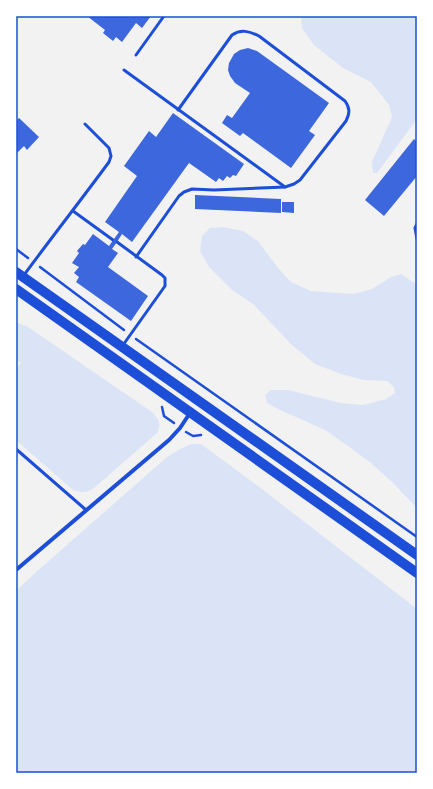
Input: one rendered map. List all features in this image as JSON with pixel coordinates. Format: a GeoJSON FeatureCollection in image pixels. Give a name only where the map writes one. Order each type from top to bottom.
{"type":"FeatureCollection","features":[{"type":"Feature","properties":{"kind":"main road"},"geometry":{"type":"LineString","coordinates":[[20,274],[417,555]]}},
{"type":"Feature","properties":{"kind":"main road"},"geometry":{"type":"LineString","coordinates":[[16,289],[417,572]]}},
{"type":"Feature","properties":{"kind":"main road"},"geometry":{"type":"LineString","coordinates":[[190,413],[198,401]]}},
{"type":"Feature","properties":{"kind":"street"},"geometry":{"type":"LineString","coordinates":[[16,570],[169,440],[180,428],[190,413]]}},
{"type":"Feature","properties":{"kind":"lane"},"geometry":{"type":"LineString","coordinates":[[136,55],[164,16]]}},
{"type":"Feature","properties":{"kind":"lane"},"geometry":{"type":"LineString","coordinates":[[136,256],[179,196],[184,192],[192,189],[214,190],[285,187],[300,180],[346,121],[349,114],[349,107],[345,101],[259,36],[251,32],[244,31],[237,32],[232,35],[178,110]]}},
{"type":"Feature","properties":{"kind":"lane"},"geometry":{"type":"LineString","coordinates":[[124,70],[285,187]]}},
{"type":"Feature","properties":{"kind":"lane"},"geometry":{"type":"LineString","coordinates":[[20,274],[34,262],[109,162],[111,156],[109,148],[85,124]]}},
{"type":"Feature","properties":{"kind":"lane"},"geometry":{"type":"LineString","coordinates":[[73,211],[113,240]]}},
{"type":"Feature","properties":{"kind":"lane"},"geometry":{"type":"LineString","coordinates":[[417,224],[415,228],[417,238]]}},
{"type":"Feature","properties":{"kind":"lane"},"geometry":{"type":"LineString","coordinates":[[116,242],[162,275],[165,282],[165,286],[122,347]]}},
{"type":"Feature","properties":{"kind":"lane"},"geometry":{"type":"LineString","coordinates":[[16,449],[86,510]]}},
{"type":"Feature","properties":{"kind":"path"},"geometry":{"type":"LineString","coordinates":[[16,249],[126,331]]}},
{"type":"Feature","properties":{"kind":"path"},"geometry":{"type":"LineString","coordinates":[[131,335],[417,537]]}},
{"type":"Feature","properties":{"kind":"shaded area"},"geometry":{"type":"Polygon","coordinates":[[[301,16],[417,16],[417,119],[377,173],[373,173],[372,162],[392,117],[389,105],[371,82],[343,68],[314,45],[302,28],[301,16]]]}},
{"type":"Feature","properties":{"kind":"shaded area"},"geometry":{"type":"Polygon","coordinates":[[[223,227],[243,231],[258,241],[278,268],[291,282],[311,291],[353,294],[372,289],[391,277],[401,274],[417,285],[417,508],[371,463],[348,446],[325,430],[267,403],[265,395],[271,390],[288,390],[341,403],[363,405],[386,399],[395,393],[394,387],[387,381],[364,380],[341,374],[315,364],[292,345],[253,304],[232,290],[209,267],[200,251],[202,236],[210,228],[223,227]]]}},
{"type":"Feature","properties":{"kind":"shaded area"},"geometry":{"type":"Polygon","coordinates":[[[16,322],[28,327],[152,412],[159,422],[157,433],[89,491],[81,492],[73,490],[16,440],[16,369],[21,363],[16,359],[16,322]]]}},
{"type":"Feature","properties":{"kind":"shaded area"},"geometry":{"type":"Polygon","coordinates":[[[191,444],[201,444],[262,489],[417,609],[417,773],[16,773],[16,591],[167,457],[191,444]]]}},
{"type":"Feature","properties":{"kind":"building"},"geometry":{"type":"Polygon","coordinates":[[[87,16],[151,16],[142,28],[136,23],[122,42],[116,37],[113,41],[103,33],[105,30],[87,16]]]}},
{"type":"Feature","properties":{"kind":"building"},"geometry":{"type":"Polygon","coordinates":[[[248,48],[257,51],[329,103],[309,131],[315,135],[291,168],[243,133],[240,136],[222,123],[227,115],[232,118],[250,93],[235,83],[228,70],[229,63],[234,54],[240,50],[248,48]]]}},
{"type":"Feature","properties":{"kind":"building"},"geometry":{"type":"Polygon","coordinates":[[[173,113],[244,164],[236,176],[233,175],[230,178],[227,176],[223,181],[219,178],[216,182],[189,163],[132,242],[122,234],[112,249],[118,253],[108,267],[148,296],[131,321],[76,282],[79,277],[74,273],[79,267],[72,263],[79,253],[77,251],[83,244],[85,245],[93,234],[109,246],[119,232],[105,222],[137,176],[124,166],[149,131],[156,137],[173,113]]]}},
{"type":"Feature","properties":{"kind":"building"},"geometry":{"type":"Polygon","coordinates":[[[19,118],[39,137],[27,150],[24,146],[16,154],[16,121],[19,118]]]}},
{"type":"Feature","properties":{"kind":"building"},"geometry":{"type":"Polygon","coordinates":[[[414,139],[417,142],[417,176],[384,216],[365,200],[414,139]]]}},
{"type":"Feature","properties":{"kind":"building"},"geometry":{"type":"Polygon","coordinates":[[[195,195],[281,199],[281,213],[195,209],[195,195]]]}},
{"type":"Feature","properties":{"kind":"building"},"geometry":{"type":"Polygon","coordinates":[[[282,202],[294,202],[294,213],[282,212],[282,202]]]}}]}
